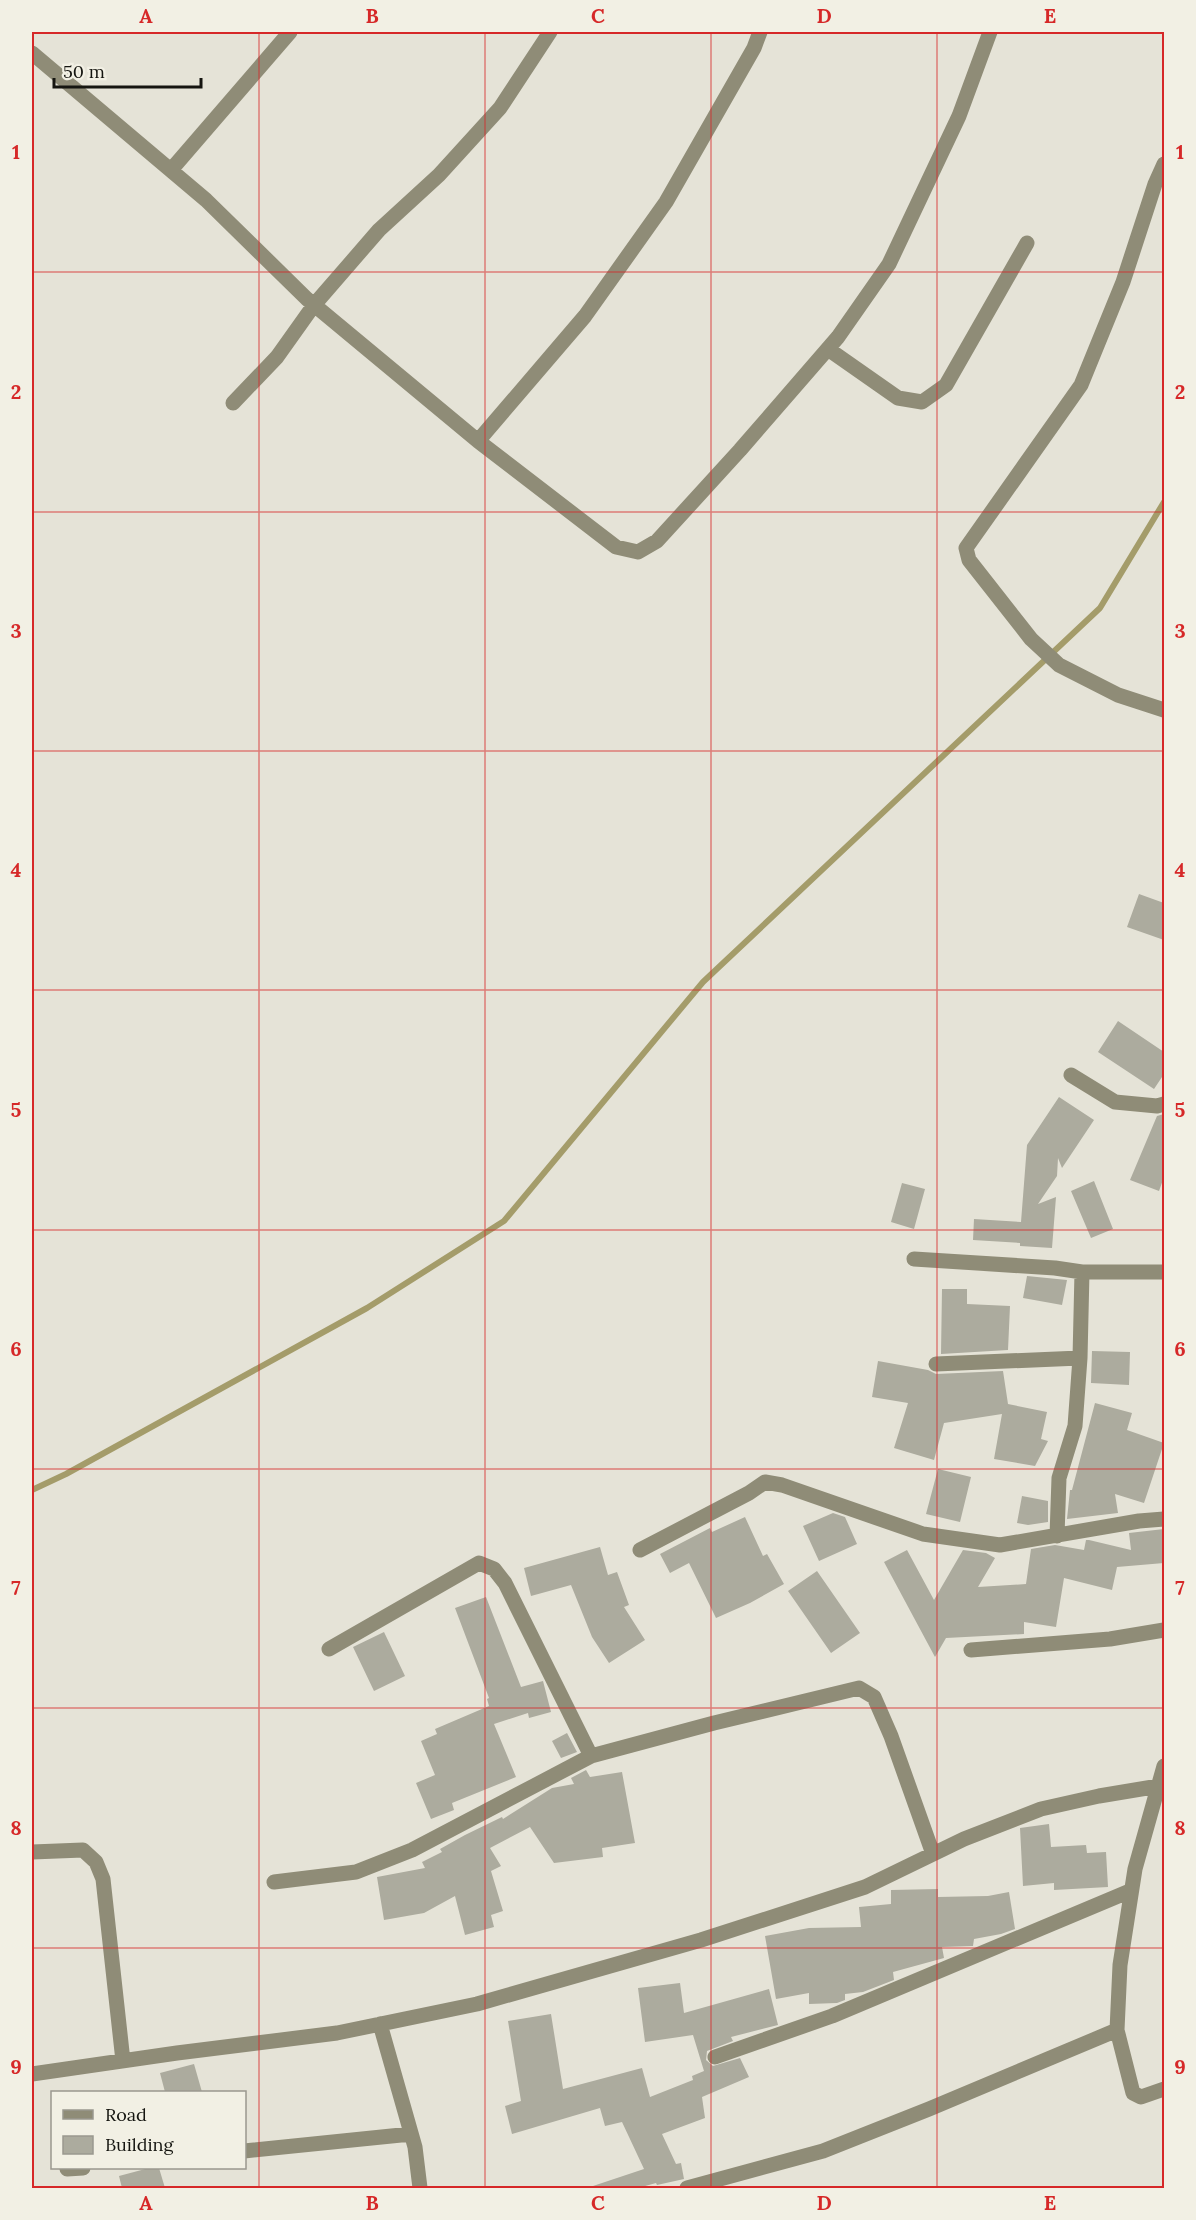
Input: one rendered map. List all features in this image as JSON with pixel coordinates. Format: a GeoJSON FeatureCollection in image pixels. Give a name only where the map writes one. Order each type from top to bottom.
{"type":"FeatureCollection","features":[{"type":"Feature","properties":{"kind":"street"},"geometry":{"type":"LineString","coordinates":[[171,170],[290,32]]}},
{"type":"Feature","properties":{"kind":"street"},"geometry":{"type":"LineString","coordinates":[[232,403],[277,357],[314,305],[379,230],[439,175],[500,108],[550,32]]}},
{"type":"Feature","properties":{"kind":"street"},"geometry":{"type":"LineString","coordinates":[[478,441],[585,316],[666,202],[754,48],[760,32]]}},
{"type":"Feature","properties":{"kind":"street"},"geometry":{"type":"LineString","coordinates":[[32,53],[206,200],[314,305],[478,441],[616,547],[638,552],[657,541],[740,450],[828,349],[889,264],[958,116],[990,32]]}},
{"type":"Feature","properties":{"kind":"street"},"geometry":{"type":"LineString","coordinates":[[1164,164],[1155,184],[1123,282],[1080,385],[966,548],[969,560],[1031,639],[1059,665],[1118,695],[1164,710]]}},
{"type":"Feature","properties":{"kind":"street"},"geometry":{"type":"LineString","coordinates":[[828,349],[898,398],[922,402],[946,385],[1027,243]]}},
{"type":"Feature","properties":{"kind":"street"},"geometry":{"type":"LineString","coordinates":[[1071,1075],[1115,1102],[1157,1106],[1164,1104]]}},
{"type":"Feature","properties":{"kind":"street"},"geometry":{"type":"LineString","coordinates":[[914,1259],[1055,1268],[1082,1272],[1164,1272]]}},
{"type":"Feature","properties":{"kind":"street"},"geometry":{"type":"LineString","coordinates":[[1057,1536],[1059,1478],[1075,1426],[1080,1358],[1082,1272]]}},
{"type":"Feature","properties":{"kind":"street"},"geometry":{"type":"LineString","coordinates":[[936,1364],[1080,1358]]}},
{"type":"Feature","properties":{"kind":"street"},"geometry":{"type":"LineString","coordinates":[[640,1550],[765,1482],[782,1485],[923,1534],[1000,1545],[1139,1521],[1164,1520]]}},
{"type":"Feature","properties":{"kind":"street"},"geometry":{"type":"LineString","coordinates":[[329,1649],[479,1563],[494,1569],[505,1583],[591,1756]]}},
{"type":"Feature","properties":{"kind":"street"},"geometry":{"type":"LineString","coordinates":[[971,1650],[1110,1639],[1164,1630]]}},
{"type":"Feature","properties":{"kind":"street"},"geometry":{"type":"LineString","coordinates":[[274,1882],[356,1872],[412,1850],[591,1756],[859,1688],[874,1697],[891,1736],[933,1854]]}},
{"type":"Feature","properties":{"kind":"street"},"geometry":{"type":"LineString","coordinates":[[1164,1766],[1130,1891],[1120,1965],[1117,2030],[1133,2093],[1141,2097],[1164,2089]]}},
{"type":"Feature","properties":{"kind":"street"},"geometry":{"type":"LineString","coordinates":[[32,2074],[337,2033],[477,2004],[701,1940],[865,1887],[964,1839],[1041,1809],[1159,1786]]}},
{"type":"Feature","properties":{"kind":"street"},"geometry":{"type":"LineString","coordinates":[[32,1852],[83,1850],[96,1862],[102,1879],[123,2061]]}},
{"type":"Feature","properties":{"kind":"street"},"geometry":{"type":"LineString","coordinates":[[714,2057],[832,2016],[1130,1891]]}},
{"type":"Feature","properties":{"kind":"street"},"geometry":{"type":"LineString","coordinates":[[380,2024],[411,2134],[420,2188]]}},
{"type":"Feature","properties":{"kind":"street"},"geometry":{"type":"LineString","coordinates":[[687,2188],[823,2151],[1117,2030]]}},
{"type":"Feature","properties":{"kind":"street"},"geometry":{"type":"LineString","coordinates":[[246,2151],[411,2134]]}},
{"type":"Feature","properties":{"kind":"building"},"geometry":{"type":"Polygon","coordinates":[[[1139,894],[1164,903],[1164,940],[1127,927],[1139,894]]]}},
{"type":"Feature","properties":{"kind":"building"},"geometry":{"type":"Polygon","coordinates":[[[1118,1021],[1164,1052],[1164,1074],[1154,1089],[1098,1052],[1118,1021]]]}},
{"type":"Feature","properties":{"kind":"building"},"geometry":{"type":"Polygon","coordinates":[[[1059,1097],[1094,1120],[1062,1168],[1058,1158],[1057,1176],[1038,1204],[1056,1197],[1052,1248],[973,1240],[974,1219],[1021,1222],[1027,1145],[1059,1097]]]}},
{"type":"Feature","properties":{"kind":"building"},"geometry":{"type":"Polygon","coordinates":[[[1164,1114],[1164,1177],[1159,1191],[1130,1180],[1157,1116],[1164,1114]]]}},
{"type":"Feature","properties":{"kind":"building"},"geometry":{"type":"Polygon","coordinates":[[[1094,1181],[1113,1229],[1091,1238],[1071,1191],[1094,1181]]]}},
{"type":"Feature","properties":{"kind":"building"},"geometry":{"type":"Polygon","coordinates":[[[902,1183],[925,1189],[914,1229],[891,1222],[902,1183]]]}},
{"type":"Feature","properties":{"kind":"building"},"geometry":{"type":"Polygon","coordinates":[[[1027,1276],[1067,1280],[1062,1305],[1023,1298],[1027,1276]]]}},
{"type":"Feature","properties":{"kind":"building"},"geometry":{"type":"Polygon","coordinates":[[[942,1289],[967,1289],[967,1304],[1010,1306],[1008,1350],[941,1354],[942,1289]]]}},
{"type":"Feature","properties":{"kind":"building"},"geometry":{"type":"Polygon","coordinates":[[[1092,1351],[1130,1352],[1129,1385],[1091,1383],[1092,1351]]]}},
{"type":"Feature","properties":{"kind":"building"},"geometry":{"type":"Polygon","coordinates":[[[878,1361],[928,1370],[936,1374],[1003,1371],[1008,1404],[1047,1412],[1041,1439],[1048,1441],[1035,1466],[994,1459],[1002,1414],[944,1423],[934,1460],[894,1448],[908,1403],[872,1397],[878,1361]]]}},
{"type":"Feature","properties":{"kind":"building"},"geometry":{"type":"Polygon","coordinates":[[[1095,1403],[1132,1413],[1127,1430],[1164,1443],[1144,1503],[1115,1494],[1118,1513],[1067,1519],[1070,1490],[1072,1490],[1095,1403]]]}},
{"type":"Feature","properties":{"kind":"building"},"geometry":{"type":"Polygon","coordinates":[[[938,1469],[971,1477],[960,1522],[926,1514],[938,1469]]]}},
{"type":"Feature","properties":{"kind":"building"},"geometry":{"type":"Polygon","coordinates":[[[1022,1496],[1048,1501],[1048,1522],[1028,1525],[1017,1523],[1022,1496]]]}},
{"type":"Feature","properties":{"kind":"building"},"geometry":{"type":"Polygon","coordinates":[[[833,1513],[845,1517],[857,1544],[819,1561],[803,1526],[833,1513]]]}},
{"type":"Feature","properties":{"kind":"building"},"geometry":{"type":"Polygon","coordinates":[[[745,1517],[763,1556],[767,1554],[784,1584],[716,1618],[689,1563],[670,1573],[660,1554],[710,1528],[712,1532],[745,1517]]]}},
{"type":"Feature","properties":{"kind":"building"},"geometry":{"type":"Polygon","coordinates":[[[1164,1529],[1164,1563],[1117,1567],[1112,1590],[1064,1578],[1056,1627],[1024,1622],[1024,1634],[946,1638],[935,1657],[884,1562],[907,1550],[934,1600],[963,1550],[986,1553],[995,1558],[978,1587],[1026,1584],[1031,1549],[1055,1545],[1084,1550],[1086,1540],[1089,1540],[1131,1550],[1129,1533],[1164,1529]]]}},
{"type":"Feature","properties":{"kind":"building"},"geometry":{"type":"Polygon","coordinates":[[[600,1547],[608,1575],[617,1572],[629,1605],[624,1607],[645,1640],[609,1663],[592,1637],[571,1585],[531,1596],[524,1568],[600,1547]]]}},
{"type":"Feature","properties":{"kind":"building"},"geometry":{"type":"Polygon","coordinates":[[[817,1571],[860,1633],[831,1653],[788,1591],[817,1571]]]}},
{"type":"Feature","properties":{"kind":"building"},"geometry":{"type":"Polygon","coordinates":[[[486,1597],[521,1687],[543,1681],[551,1712],[529,1718],[528,1713],[494,1724],[516,1777],[452,1803],[454,1810],[431,1819],[416,1783],[435,1775],[421,1741],[437,1734],[435,1729],[489,1706],[487,1699],[489,1698],[455,1608],[486,1597]]]}},
{"type":"Feature","properties":{"kind":"building"},"geometry":{"type":"Polygon","coordinates":[[[384,1632],[405,1676],[374,1691],[353,1647],[384,1632]]]}},
{"type":"Feature","properties":{"kind":"building"},"geometry":{"type":"Polygon","coordinates":[[[567,1733],[577,1752],[561,1758],[552,1741],[567,1733]]]}},
{"type":"Feature","properties":{"kind":"building"},"geometry":{"type":"Polygon","coordinates":[[[586,1770],[590,1777],[622,1772],[635,1843],[602,1848],[603,1857],[554,1863],[530,1827],[490,1848],[501,1866],[491,1871],[503,1911],[491,1915],[494,1927],[465,1935],[455,1896],[424,1913],[384,1920],[377,1877],[425,1868],[422,1862],[442,1852],[440,1849],[502,1817],[503,1819],[552,1788],[574,1784],[571,1778],[586,1770]]]}},
{"type":"Feature","properties":{"kind":"building"},"geometry":{"type":"Polygon","coordinates":[[[1049,1824],[1051,1847],[1086,1845],[1087,1853],[1106,1852],[1108,1887],[1054,1890],[1054,1883],[1023,1886],[1020,1828],[1049,1824]]]}},
{"type":"Feature","properties":{"kind":"building"},"geometry":{"type":"Polygon","coordinates":[[[938,1889],[938,1897],[988,1896],[1009,1892],[1015,1929],[974,1939],[973,1946],[942,1947],[944,1958],[893,1972],[894,1980],[863,1992],[845,1994],[845,2000],[837,2003],[809,2004],[809,1993],[776,1999],[765,1936],[809,1928],[861,1927],[859,1907],[891,1904],[891,1890],[938,1889]]]}},
{"type":"Feature","properties":{"kind":"building"},"geometry":{"type":"Polygon","coordinates":[[[680,1983],[684,2013],[769,1989],[778,2025],[731,2037],[733,2041],[707,2051],[706,2060],[713,2066],[740,2058],[749,2077],[702,2097],[705,2118],[662,2134],[676,2164],[681,2163],[684,2179],[638,2188],[593,2188],[593,2186],[644,2169],[622,2122],[605,2126],[600,2108],[512,2134],[505,2106],[521,2101],[508,2021],[551,2014],[563,2089],[642,2068],[650,2097],[693,2080],[692,2076],[704,2071],[693,2035],[645,2042],[638,1988],[680,1983]]]}},
{"type":"Feature","properties":{"kind":"building"},"geometry":{"type":"Polygon","coordinates":[[[194,2064],[202,2091],[165,2091],[160,2073],[194,2064]]]}},
{"type":"Feature","properties":{"kind":"building"},"geometry":{"type":"Polygon","coordinates":[[[145,2169],[159,2169],[165,2188],[122,2188],[119,2176],[145,2169]]]}},
{"type":"Feature","properties":{"kind":"waterway"},"geometry":{"type":"LineString","coordinates":[[32,1490],[66,1474],[367,1308],[504,1221],[703,982],[1100,608],[1164,502]]}}]}
